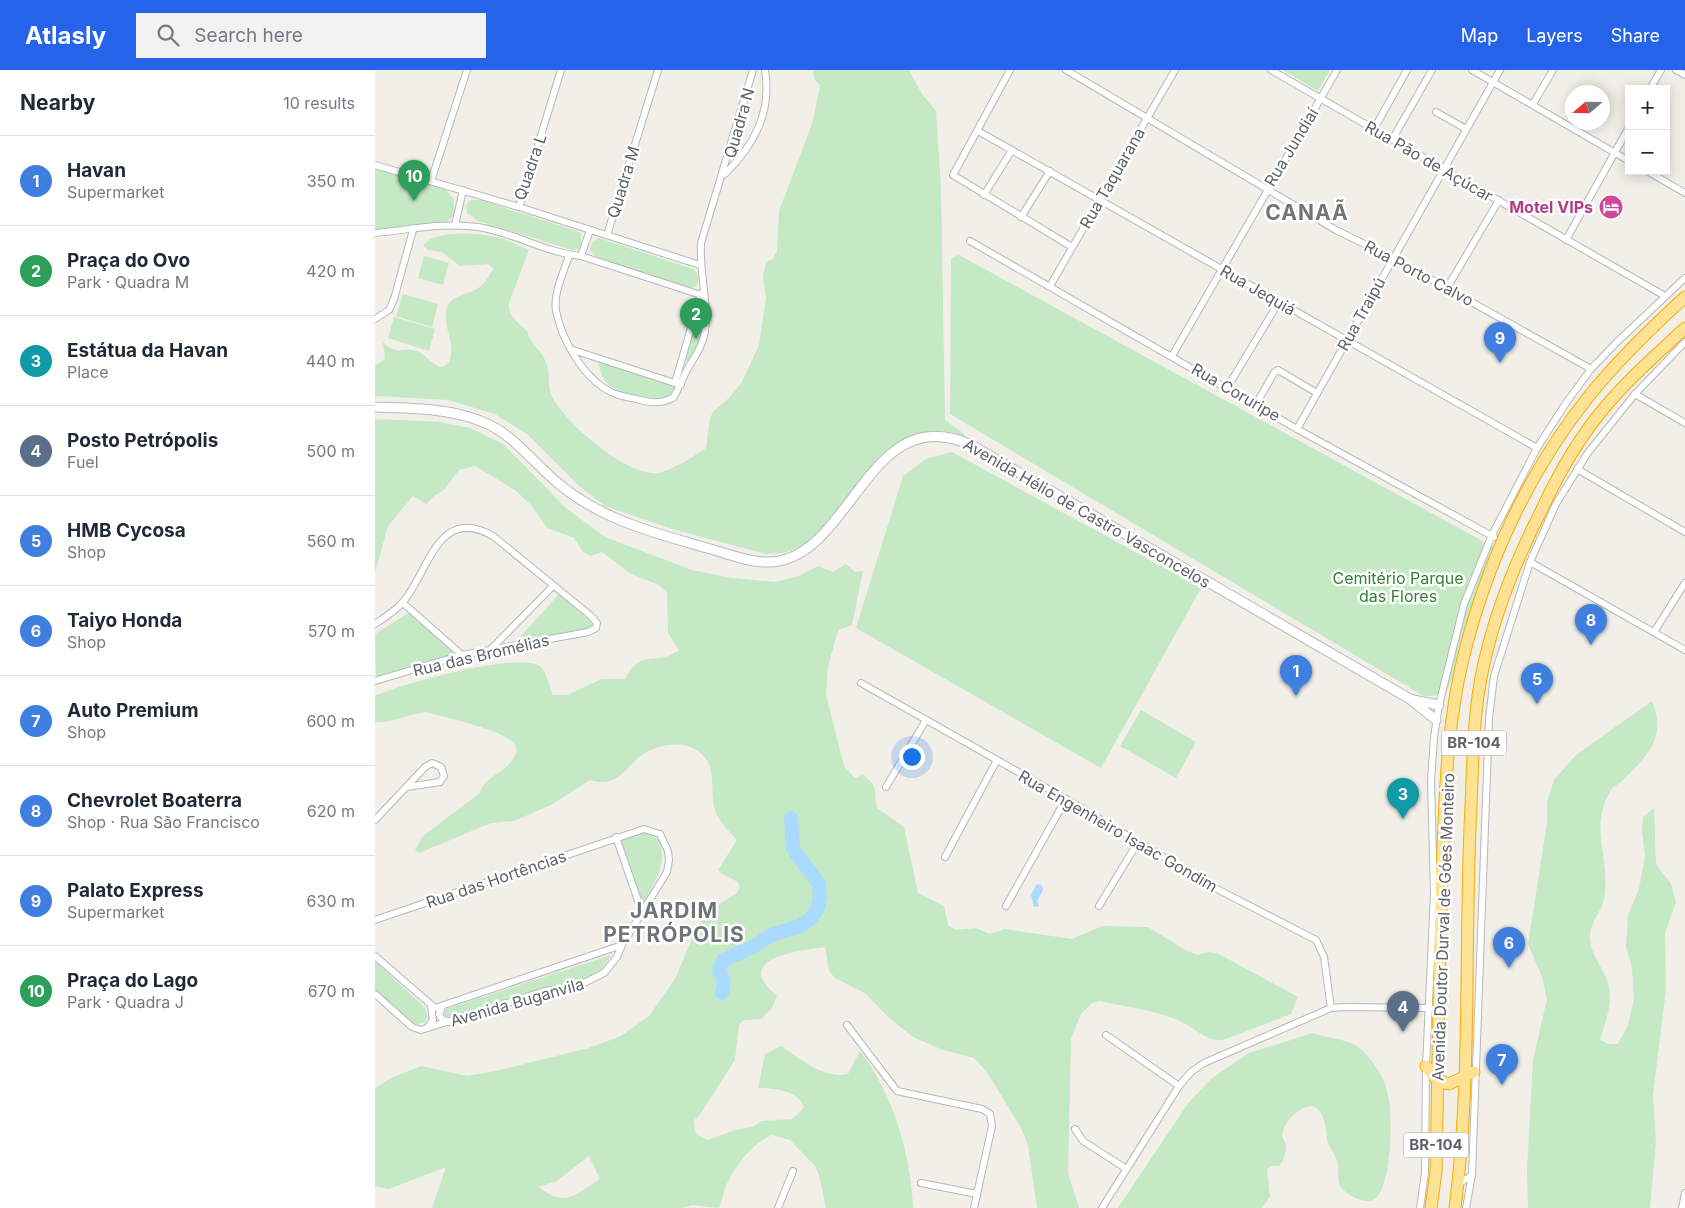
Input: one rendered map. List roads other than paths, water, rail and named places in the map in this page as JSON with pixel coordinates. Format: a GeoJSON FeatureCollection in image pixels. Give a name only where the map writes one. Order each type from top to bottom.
{"type":"FeatureCollection","features":[{"type":"Feature","properties":{"kind":"highway","name":"Avenida Doutor Durval de Góes Monteiro"},"geometry":{"type":"LineString","coordinates":[[1431,1208],[1436,1172],[1438,890],[1457,688],[1477,609],[1497,538],[1587,398],[1622,358],[1685,297]]}},
{"type":"Feature","properties":{"kind":"highway","name":"Avenida Doutor Durval de Góes Monteiro"},"geometry":{"type":"LineString","coordinates":[[1455,1208],[1470,1074],[1466,890],[1475,736],[1482,670],[1491,633],[1519,555],[1550,492],[1580,440],[1622,387],[1685,328]]}},
{"type":"Feature","properties":{"kind":"highway"},"geometry":{"type":"LineString","coordinates":[[1426,1066],[1438,1081],[1449,1084],[1470,1074]]}},
{"type":"Feature","properties":{"kind":"street"},"geometry":{"type":"LineString","coordinates":[[431,181],[467,70]]}},
{"type":"Feature","properties":{"kind":"street","name":"Quadra L"},"geometry":{"type":"LineString","coordinates":[[377,166],[519,206],[561,70]]}},
{"type":"Feature","properties":{"kind":"street","name":"Quadra M"},"geometry":{"type":"LineString","coordinates":[[519,206],[607,235],[657,70]]}},
{"type":"Feature","properties":{"kind":"street","name":"Quadra N"},"geometry":{"type":"LineString","coordinates":[[724,175],[753,70]]}},
{"type":"Feature","properties":{"kind":"street"},"geometry":{"type":"LineString","coordinates":[[678,384],[695,359],[705,332],[703,281],[700,265],[701,243],[724,175],[742,157],[759,128],[766,96],[765,70]]}},
{"type":"Feature","properties":{"kind":"street"},"geometry":{"type":"LineString","coordinates":[[1010,70],[953,175],[1072,246]]}},
{"type":"Feature","properties":{"kind":"street","name":"Rua Porto Calvo"},"geometry":{"type":"LineString","coordinates":[[1066,70],[1336,230],[1393,258],[1591,369]]}},
{"type":"Feature","properties":{"kind":"street","name":"Rua Taquarana"},"geometry":{"type":"LineString","coordinates":[[1050,286],[1175,70]]}},
{"type":"Feature","properties":{"kind":"street","name":"Rua Pão de Açúcar"},"geometry":{"type":"LineString","coordinates":[[1271,70],[1665,296]]}},
{"type":"Feature","properties":{"kind":"street","name":"Rua Jundiaí"},"geometry":{"type":"LineString","coordinates":[[1172,356],[1266,189],[1337,70]]}},
{"type":"Feature","properties":{"kind":"street"},"geometry":{"type":"LineString","coordinates":[[1374,129],[1407,70]]}},
{"type":"Feature","properties":{"kind":"street"},"geometry":{"type":"LineString","coordinates":[[1392,140],[1431,70]]}},
{"type":"Feature","properties":{"kind":"street"},"geometry":{"type":"LineString","coordinates":[[1473,70],[1625,159]]}},
{"type":"Feature","properties":{"kind":"street","name":"Rua Traipú"},"geometry":{"type":"LineString","coordinates":[[1297,429],[1500,70]]}},
{"type":"Feature","properties":{"kind":"street"},"geometry":{"type":"LineString","coordinates":[[1533,104],[1553,70]]}},
{"type":"Feature","properties":{"kind":"street"},"geometry":{"type":"LineString","coordinates":[[1652,85],[1661,70]]}},
{"type":"Feature","properties":{"kind":"street"},"geometry":{"type":"LineString","coordinates":[[1675,70],[1685,75]]}},
{"type":"Feature","properties":{"kind":"street"},"geometry":{"type":"LineString","coordinates":[[1436,112],[1466,129]]}},
{"type":"Feature","properties":{"kind":"street"},"geometry":{"type":"LineString","coordinates":[[1566,240],[1627,130]]}},
{"type":"Feature","properties":{"kind":"street","name":"Rua Jequiá"},"geometry":{"type":"LineString","coordinates":[[978,131],[1537,448]]}},
{"type":"Feature","properties":{"kind":"street"},"geometry":{"type":"LineString","coordinates":[[984,195],[1012,150]]}},
{"type":"Feature","properties":{"kind":"street"},"geometry":{"type":"LineString","coordinates":[[1021,217],[1050,171]]}},
{"type":"Feature","properties":{"kind":"street"},"geometry":{"type":"LineString","coordinates":[[1654,175],[1685,193]]}},
{"type":"Feature","properties":{"kind":"street"},"geometry":{"type":"LineString","coordinates":[[455,225],[463,190]]}},
{"type":"Feature","properties":{"kind":"street"},"geometry":{"type":"LineString","coordinates":[[1447,288],[1499,200]]}},
{"type":"Feature","properties":{"kind":"street"},"geometry":{"type":"LineString","coordinates":[[375,233],[455,225],[478,227],[503,232],[569,255],[581,256],[701,295]]}},
{"type":"Feature","properties":{"kind":"street"},"geometry":{"type":"LineString","coordinates":[[375,319],[389,310],[413,230]]}},
{"type":"Feature","properties":{"kind":"street"},"geometry":{"type":"LineString","coordinates":[[581,256],[590,230]]}},
{"type":"Feature","properties":{"kind":"street"},"geometry":{"type":"LineString","coordinates":[[607,235],[700,265]]}},
{"type":"Feature","properties":{"kind":"street","name":"Rua Coruripe"},"geometry":{"type":"LineString","coordinates":[[970,241],[1297,429],[1497,538]]}},
{"type":"Feature","properties":{"kind":"street"},"geometry":{"type":"LineString","coordinates":[[569,255],[556,297],[556,310],[573,350],[592,378],[612,393],[646,402],[661,403],[673,398],[701,295],[703,281]]}},
{"type":"Feature","properties":{"kind":"street"},"geometry":{"type":"LineString","coordinates":[[1420,1208],[1425,1173],[1426,1066],[1438,890],[1431,781],[1436,720],[1464,604],[1497,538],[1537,448],[1591,369],[1638,321],[1685,278]]}},
{"type":"Feature","properties":{"kind":"street"},"geometry":{"type":"LineString","coordinates":[[1227,388],[1279,302]]}},
{"type":"Feature","properties":{"kind":"street"},"geometry":{"type":"LineString","coordinates":[[1466,1208],[1472,1175],[1470,1074],[1489,719],[1494,676],[1530,562],[1556,504],[1577,469],[1635,394],[1685,342]]}},
{"type":"Feature","properties":{"kind":"street"},"geometry":{"type":"LineString","coordinates":[[573,350],[678,384]]}},
{"type":"Feature","properties":{"kind":"street"},"geometry":{"type":"LineString","coordinates":[[1256,404],[1274,373],[1282,370],[1317,392]]}},
{"type":"Feature","properties":{"kind":"street"},"geometry":{"type":"LineString","coordinates":[[1635,394],[1685,422]]}},
{"type":"Feature","properties":{"kind":"street","name":"Avenida Hélio de Castro Vasconcelos"},"geometry":{"type":"LineString","coordinates":[[375,407],[439,410],[485,422],[508,436],[559,485],[611,518],[699,546],[755,561],[767,562],[792,556],[818,538],[882,462],[899,447],[932,436],[949,436],[984,452],[1410,699],[1436,720]]}},
{"type":"Feature","properties":{"kind":"street"},"geometry":{"type":"LineString","coordinates":[[1577,469],[1685,532]]}},
{"type":"Feature","properties":{"kind":"street"},"geometry":{"type":"LineString","coordinates":[[375,624],[403,602],[440,540],[449,534],[469,527],[480,529],[493,536],[553,586],[491,649]]}},
{"type":"Feature","properties":{"kind":"street"},"geometry":{"type":"LineString","coordinates":[[1530,562],[1685,650]]}},
{"type":"Feature","properties":{"kind":"street"},"geometry":{"type":"LineString","coordinates":[[1654,632],[1685,584]]}},
{"type":"Feature","properties":{"kind":"street","name":"Rua das Bromélias"},"geometry":{"type":"LineString","coordinates":[[375,681],[462,655],[588,632],[596,628],[596,620],[553,586]]}},
{"type":"Feature","properties":{"kind":"street"},"geometry":{"type":"LineString","coordinates":[[403,602],[462,655]]}},
{"type":"Feature","properties":{"kind":"street","name":"Rua Engenheiro Isaac Gondim"},"geometry":{"type":"LineString","coordinates":[[861,683],[1066,799],[1219,890],[1316,940],[1324,957],[1331,1008]]}},
{"type":"Feature","properties":{"kind":"street","name":"Avenida Hélio de Castro Vasconcelos"},"geometry":{"type":"LineString","coordinates":[[1410,699],[1439,705]]}},
{"type":"Feature","properties":{"kind":"street"},"geometry":{"type":"LineString","coordinates":[[886,787],[926,720]]}},
{"type":"Feature","properties":{"kind":"street"},"geometry":{"type":"LineString","coordinates":[[945,857],[997,760]]}},
{"type":"Feature","properties":{"kind":"street"},"geometry":{"type":"LineString","coordinates":[[375,820],[428,764],[435,764],[441,767],[444,776],[440,782],[407,787]]}},
{"type":"Feature","properties":{"kind":"street"},"geometry":{"type":"LineString","coordinates":[[1006,906],[1066,799]]}},
{"type":"Feature","properties":{"kind":"street","name":"Avenida Buganvila"},"geometry":{"type":"LineString","coordinates":[[426,1029],[536,994],[587,982],[604,973],[667,872],[669,860],[666,843],[660,834],[649,829],[616,837]]}},
{"type":"Feature","properties":{"kind":"street"},"geometry":{"type":"LineString","coordinates":[[616,837],[642,912]]}},
{"type":"Feature","properties":{"kind":"street","name":"Rua das Hortências"},"geometry":{"type":"LineString","coordinates":[[375,920],[616,837]]}},
{"type":"Feature","properties":{"kind":"street"},"geometry":{"type":"LineString","coordinates":[[1099,906],[1138,842]]}},
{"type":"Feature","properties":{"kind":"street","name":"Avenida Buganvila"},"geometry":{"type":"LineString","coordinates":[[437,1007],[622,945]]}},
{"type":"Feature","properties":{"kind":"street"},"geometry":{"type":"LineString","coordinates":[[375,956],[437,1007],[443,1020],[449,1022]]}},
{"type":"Feature","properties":{"kind":"street"},"geometry":{"type":"LineString","coordinates":[[375,994],[412,1027],[426,1029],[433,1020],[437,1007]]}},
{"type":"Feature","properties":{"kind":"street"},"geometry":{"type":"LineString","coordinates":[[1102,1208],[1125,1168],[1179,1086],[1191,1072],[1204,1063],[1331,1008],[1430,1008]]}},
{"type":"Feature","properties":{"kind":"street"},"geometry":{"type":"LineString","coordinates":[[847,1025],[897,1092],[983,1109],[992,1117],[992,1126],[974,1208]]}},
{"type":"Feature","properties":{"kind":"street"},"geometry":{"type":"LineString","coordinates":[[1106,1035],[1179,1086]]}},
{"type":"Feature","properties":{"kind":"street"},"geometry":{"type":"LineString","coordinates":[[1075,1129],[1083,1140],[1125,1168]]}},
{"type":"Feature","properties":{"kind":"street"},"geometry":{"type":"LineString","coordinates":[[778,1208],[793,1171]]}},
{"type":"Feature","properties":{"kind":"street"},"geometry":{"type":"LineString","coordinates":[[1457,1185],[1472,1175]]}},
{"type":"Feature","properties":{"kind":"street"},"geometry":{"type":"LineString","coordinates":[[921,1183],[977,1194]]}},
{"type":"Feature","properties":{"kind":"street"},"geometry":{"type":"LineString","coordinates":[[1682,1208],[1685,1194]]}},
{"type":"Feature","properties":{"kind":"water"},"geometry":{"type":"Polygon","coordinates":[[[1037,884],[1042,885],[1043,890],[1037,901],[1039,906],[1034,907],[1031,895],[1037,884]]]}},
{"type":"Feature","properties":{"kind":"waterway"},"geometry":{"type":"LineString","coordinates":[[722,993],[724,981],[719,971],[723,960],[751,948],[771,935],[800,926],[810,919],[817,910],[820,897],[819,884],[793,849],[791,818]]}},
{"type":"Feature","properties":{"kind":"place","name":"Praça do Lago"},"geometry":{"type":"Point","coordinates":[414,201]}},
{"type":"Feature","properties":{"kind":"place","name":"Motel VIPs"},"geometry":{"type":"Point","coordinates":[1611,207]}},
{"type":"Feature","properties":{"kind":"place","name":"Praça do Ovo"},"geometry":{"type":"Point","coordinates":[696,339]}},
{"type":"Feature","properties":{"kind":"place","name":"Palato Express"},"geometry":{"type":"Point","coordinates":[1500,363]}},
{"type":"Feature","properties":{"kind":"place","name":"Chevrolet Boaterra"},"geometry":{"type":"Point","coordinates":[1591,645]}},
{"type":"Feature","properties":{"kind":"place","name":"Havan"},"geometry":{"type":"Point","coordinates":[1296,696]}},
{"type":"Feature","properties":{"kind":"place","name":"HMB Cycosa"},"geometry":{"type":"Point","coordinates":[1537,704]}},
{"type":"Feature","properties":{"kind":"place","name":"Estátua da Havan"},"geometry":{"type":"Point","coordinates":[1403,819]}},
{"type":"Feature","properties":{"kind":"place","name":"Taiyo Honda"},"geometry":{"type":"Point","coordinates":[1509,968]}},
{"type":"Feature","properties":{"kind":"place","name":"Posto Petrópolis"},"geometry":{"type":"Point","coordinates":[1403,1032]}},
{"type":"Feature","properties":{"kind":"place","name":"Auto Premium"},"geometry":{"type":"Point","coordinates":[1502,1085]}},
{"type":"Feature","properties":{"kind":"district","name":"CANAÃ"},"geometry":{"type":"Point","coordinates":[1307,213]}},
{"type":"Feature","properties":{"kind":"district","name":"JARDIM PETRÓPOLIS"},"geometry":{"type":"Point","coordinates":[674,923]}},
{"type":"Feature","properties":{"kind":"park label","name":"Cemitério Parque das Flores"},"geometry":{"type":"Point","coordinates":[1398,587]}}]}
